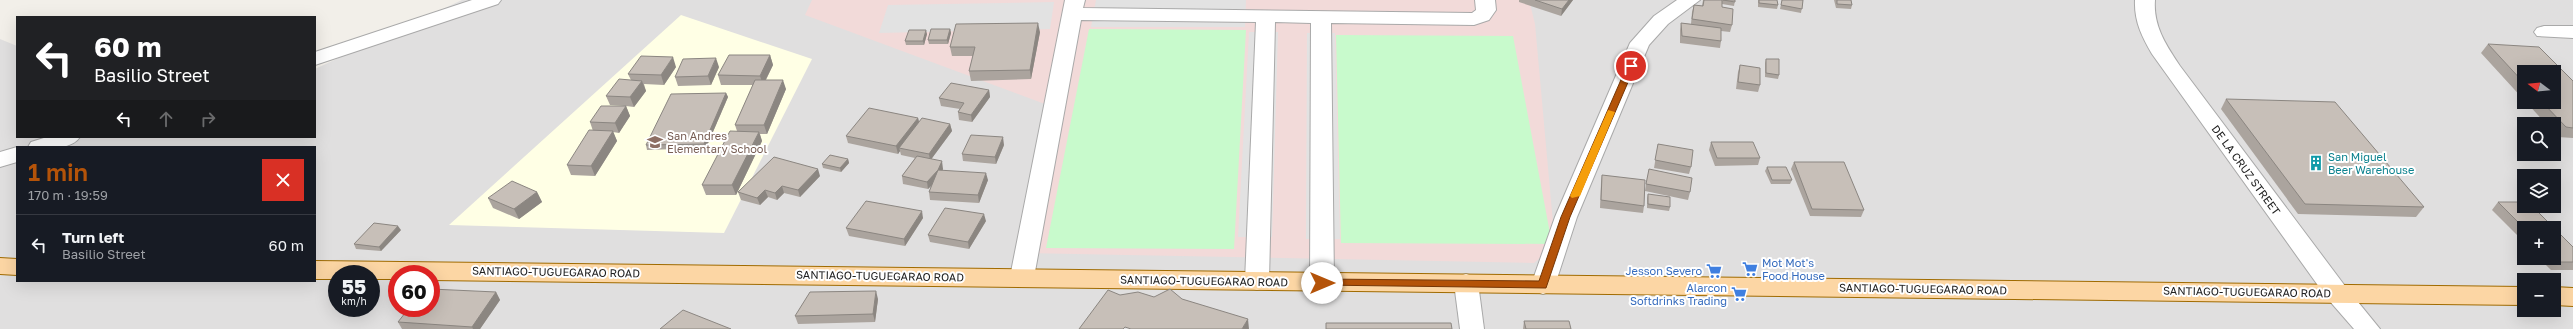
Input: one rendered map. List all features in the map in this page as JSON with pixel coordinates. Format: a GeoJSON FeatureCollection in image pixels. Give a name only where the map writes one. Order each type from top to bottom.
{"type":"FeatureCollection","features":[{"type":"Feature","properties":{"kind":"main road"},"geometry":{"type":"LineString","coordinates":[[0,266],[16,266]]}},
{"type":"Feature","properties":{"kind":"main road","name":"SANTIAGO-TUGUEGARAO ROAD"},"geometry":{"type":"LineString","coordinates":[[316,270],[1022,277],[1322,283],[1466,283],[1543,285],[2336,292],[2517,296]]}},
{"type":"Feature","properties":{"kind":"main road"},"geometry":{"type":"LineString","coordinates":[[2561,296],[2573,297]]}},
{"type":"Feature","properties":{"kind":"street"},"geometry":{"type":"LineString","coordinates":[[316,59],[491,0]]}},
{"type":"Feature","properties":{"kind":"street"},"geometry":{"type":"LineString","coordinates":[[1022,277],[1074,7],[1266,15],[1474,19],[1482,16],[1486,10],[1485,0]]}},
{"type":"Feature","properties":{"kind":"street"},"geometry":{"type":"LineString","coordinates":[[1543,285],[1566,217],[1640,43],[1661,20],[1690,0]]}},
{"type":"Feature","properties":{"kind":"street","name":"DE LA CRUZ STREET"},"geometry":{"type":"LineString","coordinates":[[2144,0],[2145,18],[2154,40],[2173,70],[2336,292],[2368,329]]}},
{"type":"Feature","properties":{"kind":"street"},"geometry":{"type":"LineString","coordinates":[[1257,281],[1266,15]]}},
{"type":"Feature","properties":{"kind":"street"},"geometry":{"type":"LineString","coordinates":[[1321,16],[1322,283]]}},
{"type":"Feature","properties":{"kind":"street"},"geometry":{"type":"LineString","coordinates":[[2544,32],[2573,32]]}},
{"type":"Feature","properties":{"kind":"street"},"geometry":{"type":"LineString","coordinates":[[42,146],[65,138]]}},
{"type":"Feature","properties":{"kind":"street"},"geometry":{"type":"LineString","coordinates":[[0,160],[16,154]]}},
{"type":"Feature","properties":{"kind":"street"},"geometry":{"type":"LineString","coordinates":[[1466,283],[1472,329]]}},
{"type":"Feature","properties":{"kind":"shaded area"},"geometry":{"type":"Polygon","coordinates":[[[462,0],[2573,0],[2573,329],[0,329],[0,39],[16,46],[16,138],[316,138],[316,69],[462,0]]]}},
{"type":"Feature","properties":{"kind":"shaded area"},"geometry":{"type":"Polygon","coordinates":[[[812,0],[1529,0],[1535,24],[1555,245],[1534,263],[1024,253],[1053,107],[805,15],[812,0]]]}},
{"type":"Feature","properties":{"kind":"shaded area"},"geometry":{"type":"Polygon","coordinates":[[[1096,0],[1246,0],[1245,27],[1091,27],[1096,0]]]}},
{"type":"Feature","properties":{"kind":"shaded area"},"geometry":{"type":"Polygon","coordinates":[[[1054,2],[1050,29],[879,33],[888,5],[1054,2]]]}},
{"type":"Feature","properties":{"kind":"shaded area","name":"San Andres Elementary School"},"geometry":{"type":"Polygon","coordinates":[[[681,15],[812,59],[724,233],[449,225],[681,15]]]}},
{"type":"Feature","properties":{"kind":"shaded area"},"geometry":{"type":"Polygon","coordinates":[[[1249,32],[1278,32],[1272,237],[1238,237],[1249,32]]]}},
{"type":"Feature","properties":{"kind":"shaded area"},"geometry":{"type":"Polygon","coordinates":[[[1307,33],[1335,33],[1340,239],[1306,239],[1307,33]]]}},
{"type":"Feature","properties":{"kind":"green space"},"geometry":{"type":"Polygon","coordinates":[[[1089,29],[1246,30],[1234,249],[1046,248],[1089,29]]]}},
{"type":"Feature","properties":{"kind":"green space"},"geometry":{"type":"Polygon","coordinates":[[[1336,35],[1513,36],[1552,244],[1341,243],[1336,35]]]}},
{"type":"Feature","properties":{"kind":"building"},"geometry":{"type":"Polygon","coordinates":[[[1535,0],[1569,0],[1562,9],[1535,0]]]}},
{"type":"Feature","properties":{"kind":"building"},"geometry":{"type":"Polygon","coordinates":[[[1704,0],[1722,0],[1722,7],[1733,9],[1732,25],[1692,19],[1694,5],[1703,6],[1704,0]]]}},
{"type":"Feature","properties":{"kind":"building"},"geometry":{"type":"Polygon","coordinates":[[[1723,0],[1735,0],[1735,2],[1723,0]]]}},
{"type":"Feature","properties":{"kind":"building"},"geometry":{"type":"Polygon","coordinates":[[[1759,0],[1777,0],[1778,5],[1759,3],[1759,0]]]}},
{"type":"Feature","properties":{"kind":"building"},"geometry":{"type":"Polygon","coordinates":[[[1782,0],[1803,0],[1802,9],[1781,5],[1782,0]]]}},
{"type":"Feature","properties":{"kind":"building"},"geometry":{"type":"Polygon","coordinates":[[[1837,0],[1851,0],[1852,5],[1837,4],[1837,0]]]}},
{"type":"Feature","properties":{"kind":"building"},"geometry":{"type":"Polygon","coordinates":[[[1038,23],[1030,70],[969,71],[975,47],[950,47],[956,24],[1038,23]]]}},
{"type":"Feature","properties":{"kind":"building"},"geometry":{"type":"Polygon","coordinates":[[[1681,23],[1721,28],[1721,41],[1682,36],[1681,23]]]}},
{"type":"Feature","properties":{"kind":"building"},"geometry":{"type":"Polygon","coordinates":[[[931,29],[950,29],[947,40],[928,40],[931,29]]]}},
{"type":"Feature","properties":{"kind":"building"},"geometry":{"type":"Polygon","coordinates":[[[909,30],[926,30],[923,41],[905,41],[909,30]]]}},
{"type":"Feature","properties":{"kind":"building"},"geometry":{"type":"Polygon","coordinates":[[[2488,44],[2539,47],[2557,65],[2517,65],[2517,75],[2488,44]]]}},
{"type":"Feature","properties":{"kind":"building"},"geometry":{"type":"Polygon","coordinates":[[[729,55],[770,55],[760,76],[718,75],[729,55]]]}},
{"type":"Feature","properties":{"kind":"building"},"geometry":{"type":"Polygon","coordinates":[[[641,56],[673,57],[661,75],[628,74],[641,56]]]}},
{"type":"Feature","properties":{"kind":"building"},"geometry":{"type":"Polygon","coordinates":[[[716,58],[708,76],[675,77],[683,59],[716,58]]]}},
{"type":"Feature","properties":{"kind":"building"},"geometry":{"type":"Polygon","coordinates":[[[1766,59],[1779,59],[1779,75],[1766,73],[1766,59]]]}},
{"type":"Feature","properties":{"kind":"building"},"geometry":{"type":"Polygon","coordinates":[[[1740,65],[1760,68],[1760,85],[1738,82],[1740,65]]]}},
{"type":"Feature","properties":{"kind":"building"},"geometry":{"type":"Polygon","coordinates":[[[2561,69],[2573,81],[2573,128],[2566,127],[2561,122],[2561,117],[2556,117],[2549,109],[2561,109],[2561,69]]]}},
{"type":"Feature","properties":{"kind":"building"},"geometry":{"type":"Polygon","coordinates":[[[619,79],[642,81],[630,97],[606,96],[619,79]]]}},
{"type":"Feature","properties":{"kind":"building"},"geometry":{"type":"Polygon","coordinates":[[[755,80],[783,80],[764,125],[735,125],[755,80]]]}},
{"type":"Feature","properties":{"kind":"building"},"geometry":{"type":"Polygon","coordinates":[[[951,83],[989,90],[971,115],[958,112],[964,103],[939,98],[951,83]]]}},
{"type":"Feature","properties":{"kind":"building"},"geometry":{"type":"Polygon","coordinates":[[[726,93],[704,144],[646,145],[671,94],[726,93]]]}},
{"type":"Feature","properties":{"kind":"building","name":"San Miguel Beer Warehouse"},"geometry":{"type":"Polygon","coordinates":[[[2226,99],[2335,102],[2424,207],[2305,204],[2226,99]]]}},
{"type":"Feature","properties":{"kind":"building"},"geometry":{"type":"Polygon","coordinates":[[[601,106],[626,106],[615,123],[590,122],[601,106]]]}},
{"type":"Feature","properties":{"kind":"building"},"geometry":{"type":"Polygon","coordinates":[[[869,108],[918,118],[896,146],[846,136],[869,108]]]}},
{"type":"Feature","properties":{"kind":"building"},"geometry":{"type":"Polygon","coordinates":[[[922,118],[950,124],[929,154],[899,148],[922,118]]]}},
{"type":"Feature","properties":{"kind":"building"},"geometry":{"type":"Polygon","coordinates":[[[589,130],[613,131],[591,166],[567,165],[589,130]]]}},
{"type":"Feature","properties":{"kind":"building"},"geometry":{"type":"Polygon","coordinates":[[[730,131],[759,132],[732,185],[702,185],[730,131]]]}},
{"type":"Feature","properties":{"kind":"building"},"geometry":{"type":"Polygon","coordinates":[[[971,135],[1003,137],[995,157],[962,154],[971,135]]]}},
{"type":"Feature","properties":{"kind":"building"},"geometry":{"type":"Polygon","coordinates":[[[1711,142],[1753,142],[1760,158],[1717,158],[1711,142]]]}},
{"type":"Feature","properties":{"kind":"building"},"geometry":{"type":"Polygon","coordinates":[[[1658,144],[1693,150],[1691,167],[1655,160],[1658,144]]]}},
{"type":"Feature","properties":{"kind":"building"},"geometry":{"type":"Polygon","coordinates":[[[830,155],[848,159],[840,168],[822,164],[830,155]]]}},
{"type":"Feature","properties":{"kind":"building"},"geometry":{"type":"Polygon","coordinates":[[[917,156],[942,161],[938,170],[927,182],[902,176],[917,156]]]}},
{"type":"Feature","properties":{"kind":"building"},"geometry":{"type":"Polygon","coordinates":[[[774,157],[818,169],[798,190],[782,186],[775,193],[765,190],[757,198],[738,192],[774,157]]]}},
{"type":"Feature","properties":{"kind":"building"},"geometry":{"type":"Polygon","coordinates":[[[1794,162],[1844,162],[1864,210],[1812,209],[1794,162]]]}},
{"type":"Feature","properties":{"kind":"building"},"geometry":{"type":"Polygon","coordinates":[[[1767,167],[1786,167],[1792,180],[1772,180],[1767,167]]]}},
{"type":"Feature","properties":{"kind":"building"},"geometry":{"type":"Polygon","coordinates":[[[1649,169],[1692,178],[1690,192],[1646,184],[1649,169]]]}},
{"type":"Feature","properties":{"kind":"building"},"geometry":{"type":"Polygon","coordinates":[[[938,170],[986,173],[978,195],[929,192],[938,170]]]}},
{"type":"Feature","properties":{"kind":"building"},"geometry":{"type":"Polygon","coordinates":[[[1602,175],[1645,180],[1644,206],[1601,200],[1602,175]]]}},
{"type":"Feature","properties":{"kind":"building"},"geometry":{"type":"Polygon","coordinates":[[[512,181],[537,192],[514,209],[488,198],[512,181]]]}},
{"type":"Feature","properties":{"kind":"building"},"geometry":{"type":"Polygon","coordinates":[[[1648,194],[1670,197],[1670,207],[1648,204],[1648,194]]]}},
{"type":"Feature","properties":{"kind":"building"},"geometry":{"type":"Polygon","coordinates":[[[866,201],[922,211],[904,239],[846,228],[866,201]]]}},
{"type":"Feature","properties":{"kind":"building"},"geometry":{"type":"Polygon","coordinates":[[[2498,202],[2517,202],[2517,213],[2539,213],[2547,221],[2517,221],[2498,202]]]}},
{"type":"Feature","properties":{"kind":"building"},"geometry":{"type":"Polygon","coordinates":[[[945,208],[984,214],[968,242],[928,235],[945,208]]]}},
{"type":"Feature","properties":{"kind":"building"},"geometry":{"type":"Polygon","coordinates":[[[374,223],[398,226],[379,247],[354,244],[374,223]]]}},
{"type":"Feature","properties":{"kind":"building"},"geometry":{"type":"Polygon","coordinates":[[[2561,235],[2573,247],[2573,262],[2561,262],[2561,235]]]}},
{"type":"Feature","properties":{"kind":"building"},"geometry":{"type":"Polygon","coordinates":[[[440,289],[496,292],[472,327],[398,322],[402,317],[440,317],[440,289]]]}},
{"type":"Feature","properties":{"kind":"building"},"geometry":{"type":"Polygon","coordinates":[[[1170,289],[1182,299],[1248,319],[1242,329],[1131,329],[1125,327],[1123,329],[1079,329],[1108,290],[1120,295],[1138,292],[1154,297],[1170,289]]]}},
{"type":"Feature","properties":{"kind":"building"},"geometry":{"type":"Polygon","coordinates":[[[876,291],[873,314],[795,316],[810,292],[876,291]]]}},
{"type":"Feature","properties":{"kind":"building"},"geometry":{"type":"Polygon","coordinates":[[[683,310],[731,329],[660,329],[683,310]]]}},
{"type":"Feature","properties":{"kind":"building"},"geometry":{"type":"Polygon","coordinates":[[[1524,321],[1569,321],[1571,329],[1526,329],[1524,321]]]}},
{"type":"Feature","properties":{"kind":"building"},"geometry":{"type":"Polygon","coordinates":[[[1326,323],[1451,323],[1452,329],[1326,329],[1326,323]]]}},
{"type":"Feature","properties":{"kind":"slow traffic"},"geometry":{"type":"LineString","coordinates":[[1575,196],[1611,112]]}},
{"type":"Feature","properties":{"kind":"place","name":"San Andres Elementary School"},"geometry":{"type":"Point","coordinates":[655,142]}},
{"type":"Feature","properties":{"kind":"place","name":"San Miguel Beer Warehouse"},"geometry":{"type":"Point","coordinates":[2316,163]}},
{"type":"Feature","properties":{"kind":"place","name":"Mot Mot's Food House"},"geometry":{"type":"Point","coordinates":[1750,269]}},
{"type":"Feature","properties":{"kind":"place","name":"Jesson Severo"},"geometry":{"type":"Point","coordinates":[1714,271]}},
{"type":"Feature","properties":{"kind":"place","name":"Alarcon Softdrinks Trading"},"geometry":{"type":"Point","coordinates":[1739,294]}},
{"type":"Feature","properties":{"kind":"route"},"geometry":{"type":"LineString","coordinates":[[1322,283],[1466,283],[1543,285],[1566,217],[1631,66]]}}]}
